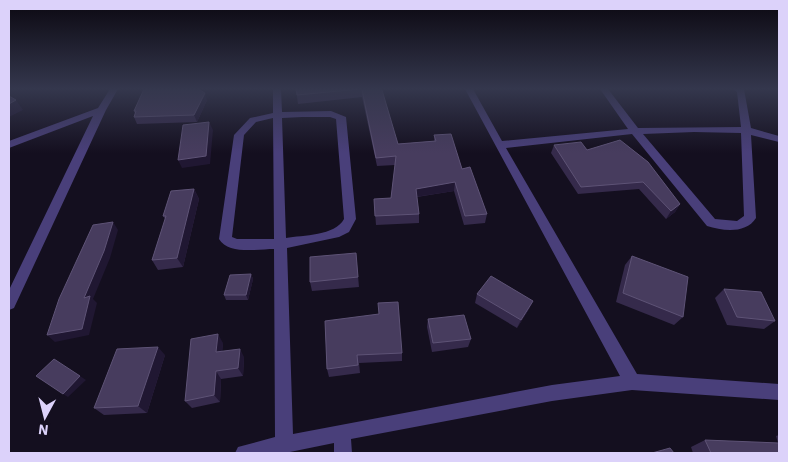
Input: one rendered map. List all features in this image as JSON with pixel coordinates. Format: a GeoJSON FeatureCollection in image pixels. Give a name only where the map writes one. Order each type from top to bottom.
{"type":"FeatureCollection","features":[{"type":"Feature","properties":{"kind":"street"},"geometry":{"type":"LineString","coordinates":[[9,145],[100,111]]}},
{"type":"Feature","properties":{"kind":"street"},"geometry":{"type":"LineString","coordinates":[[9,304],[101,111]]}},
{"type":"Feature","properties":{"kind":"street"},"geometry":{"type":"LineString","coordinates":[[277,111],[284,444]]}},
{"type":"Feature","properties":{"kind":"street"},"geometry":{"type":"LineString","coordinates":[[481,111],[632,382]]}},
{"type":"Feature","properties":{"kind":"street"},"geometry":{"type":"LineString","coordinates":[[620,111],[711,223],[732,226],[744,224],[750,218],[744,111]]}},
{"type":"Feature","properties":{"kind":"street"},"geometry":{"type":"LineString","coordinates":[[331,114],[341,116],[350,220],[346,229],[335,234],[280,244],[236,244],[225,239],[239,135],[253,120],[277,116],[331,114]]}},
{"type":"Feature","properties":{"kind":"street"},"geometry":{"type":"LineString","coordinates":[[499,145],[635,131],[694,129],[746,130],[779,139]]}},
{"type":"Feature","properties":{"kind":"street"},"geometry":{"type":"LineString","coordinates":[[244,453],[342,432],[552,393],[632,382],[779,392]]}},
{"type":"Feature","properties":{"kind":"street"},"geometry":{"type":"LineString","coordinates":[[342,432],[344,453]]}},
{"type":"Feature","properties":{"kind":"building"},"geometry":{"type":"Polygon","coordinates":[[[134,111],[196,111],[194,115],[134,117],[136,111],[134,111]]]}},
{"type":"Feature","properties":{"kind":"building"},"geometry":{"type":"Polygon","coordinates":[[[366,111],[388,111],[398,144],[436,141],[434,135],[451,134],[462,169],[470,167],[487,214],[465,216],[455,182],[416,189],[419,214],[375,216],[374,199],[391,198],[396,156],[376,158],[366,111]]]}},
{"type":"Feature","properties":{"kind":"building"},"geometry":{"type":"Polygon","coordinates":[[[209,122],[206,156],[178,160],[183,125],[209,122]]]}},
{"type":"Feature","properties":{"kind":"building"},"geometry":{"type":"Polygon","coordinates":[[[620,140],[648,162],[680,204],[671,211],[643,182],[581,187],[554,145],[581,142],[587,150],[620,140]]]}},
{"type":"Feature","properties":{"kind":"building"},"geometry":{"type":"Polygon","coordinates":[[[194,189],[177,258],[152,260],[166,216],[163,216],[171,191],[194,189]]]}},
{"type":"Feature","properties":{"kind":"building"},"geometry":{"type":"Polygon","coordinates":[[[113,222],[104,251],[84,298],[90,296],[82,329],[47,335],[59,299],[93,225],[113,222]]]}},
{"type":"Feature","properties":{"kind":"building"},"geometry":{"type":"Polygon","coordinates":[[[356,253],[358,277],[310,282],[310,257],[356,253]]]}},
{"type":"Feature","properties":{"kind":"building"},"geometry":{"type":"Polygon","coordinates":[[[632,256],[688,277],[683,317],[623,293],[632,256]]]}},
{"type":"Feature","properties":{"kind":"building"},"geometry":{"type":"Polygon","coordinates":[[[251,274],[246,295],[224,295],[230,275],[251,274]]]}},
{"type":"Feature","properties":{"kind":"building"},"geometry":{"type":"Polygon","coordinates":[[[491,276],[533,301],[521,320],[477,294],[491,276]]]}},
{"type":"Feature","properties":{"kind":"building"},"geometry":{"type":"Polygon","coordinates":[[[724,289],[761,292],[775,321],[737,317],[724,289]]]}},
{"type":"Feature","properties":{"kind":"building"},"geometry":{"type":"Polygon","coordinates":[[[398,302],[402,353],[357,355],[358,365],[327,369],[325,321],[379,314],[378,303],[398,302]]]}},
{"type":"Feature","properties":{"kind":"building"},"geometry":{"type":"Polygon","coordinates":[[[464,315],[471,339],[433,343],[428,319],[464,315]]]}},
{"type":"Feature","properties":{"kind":"building"},"geometry":{"type":"Polygon","coordinates":[[[218,334],[216,352],[240,349],[238,368],[216,371],[214,395],[185,401],[191,339],[218,334]]]}},
{"type":"Feature","properties":{"kind":"building"},"geometry":{"type":"Polygon","coordinates":[[[158,347],[138,406],[94,408],[117,349],[158,347]]]}},
{"type":"Feature","properties":{"kind":"building"},"geometry":{"type":"Polygon","coordinates":[[[54,359],[80,376],[63,394],[36,376],[54,359]]]}},
{"type":"Feature","properties":{"kind":"building"},"geometry":{"type":"Polygon","coordinates":[[[705,440],[779,443],[779,453],[711,453],[705,440]]]}},
{"type":"Feature","properties":{"kind":"building"},"geometry":{"type":"Polygon","coordinates":[[[670,448],[674,453],[652,453],[670,448]]]}}]}
